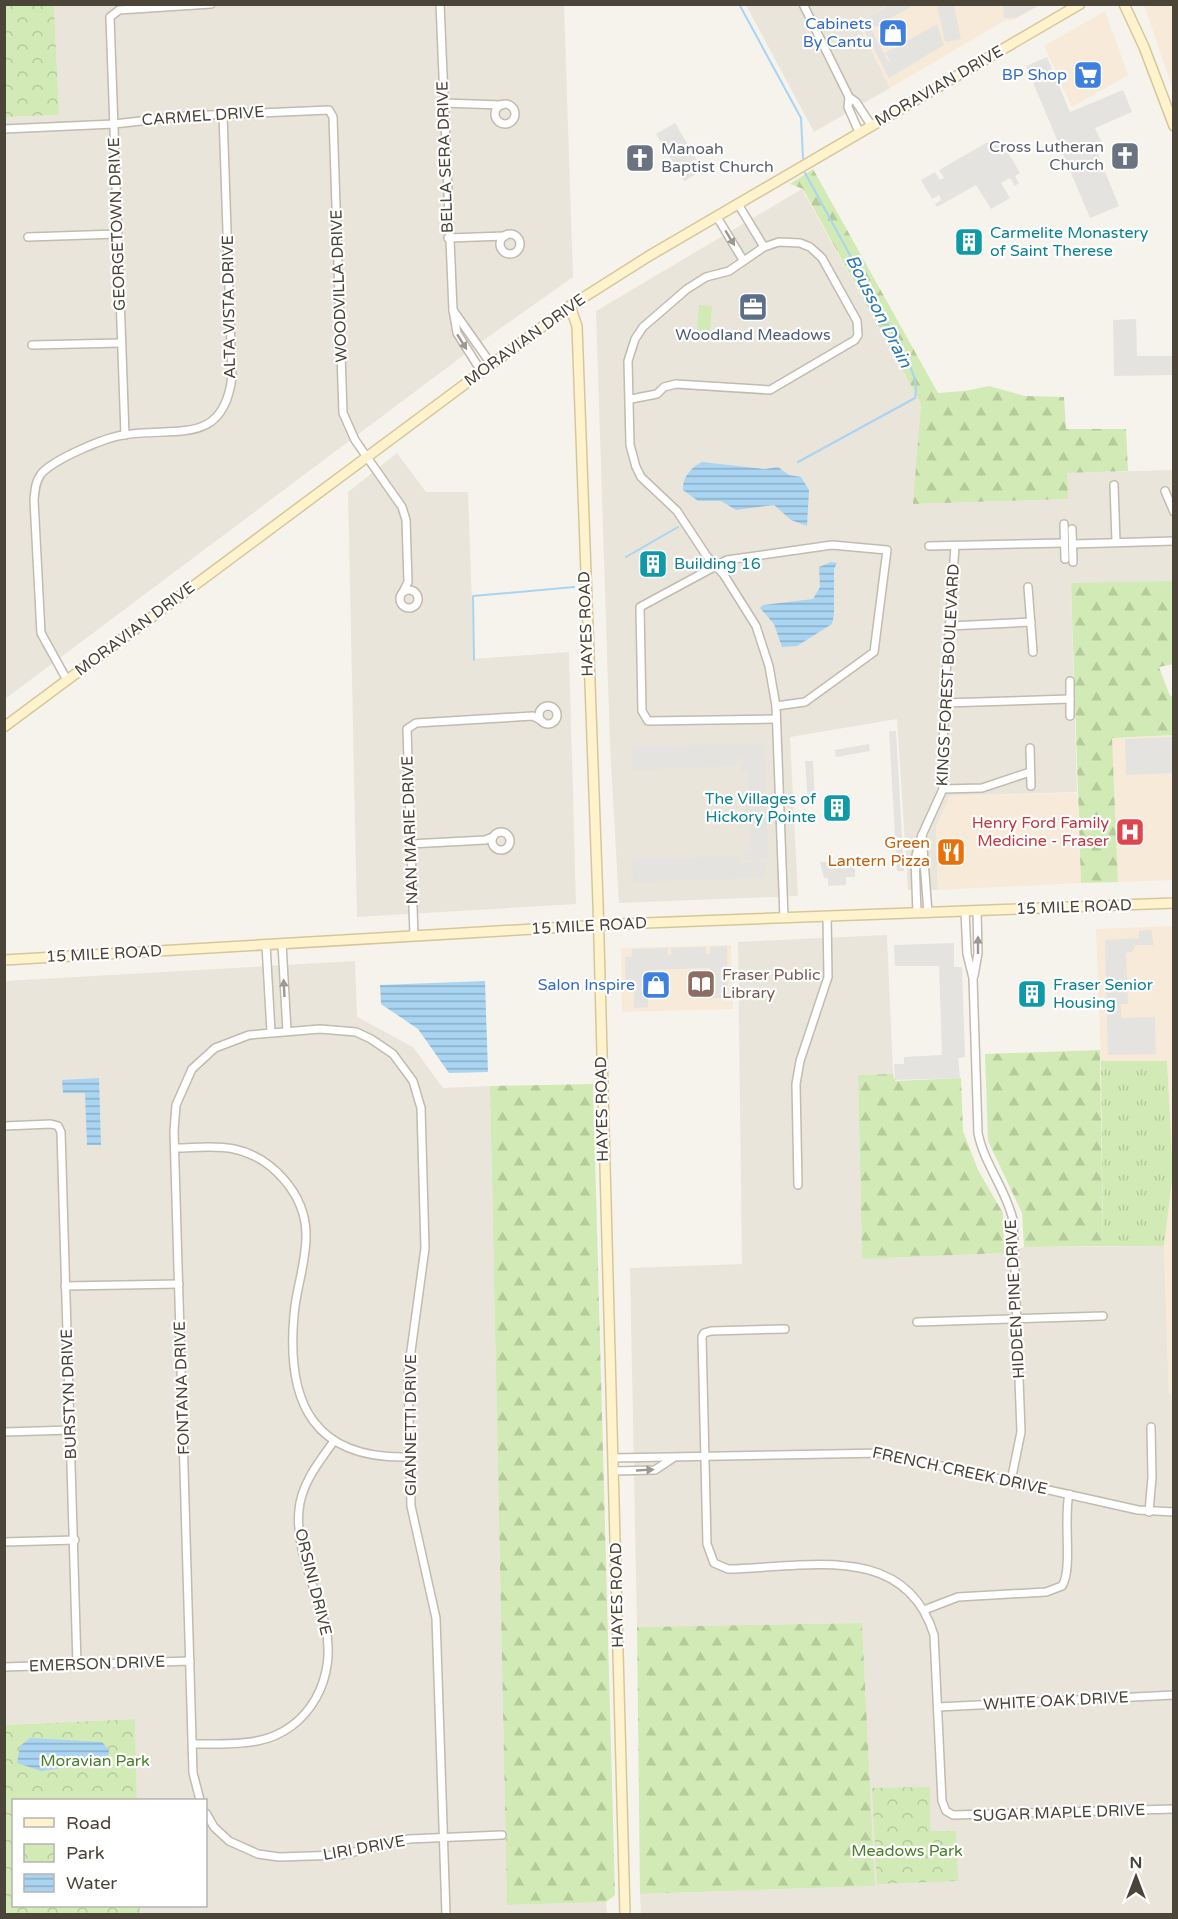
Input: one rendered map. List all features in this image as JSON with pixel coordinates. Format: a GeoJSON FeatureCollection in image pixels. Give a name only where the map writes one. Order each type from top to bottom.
{"type":"FeatureCollection","features":[{"type":"Feature","properties":{"kind":"street","name":"GEORGETOWN DRIVE"},"geometry":{"type":"LineString","coordinates":[[124,435],[110,20],[112,14],[119,10],[211,4]]}},
{"type":"Feature","properties":{"kind":"street","name":"BELLA SERA DRIVE"},"geometry":{"type":"LineString","coordinates":[[440,4],[448,238],[453,310],[457,333],[482,371]]}},
{"type":"Feature","properties":{"kind":"street"},"geometry":{"type":"LineString","coordinates":[[802,4],[849,97],[856,102],[871,125]]}},
{"type":"Feature","properties":{"kind":"street","name":"MORAVIAN DRIVE"},"geometry":{"type":"LineString","coordinates":[[4,727],[570,306],[649,256],[1080,4]]}},
{"type":"Feature","properties":{"kind":"street"},"geometry":{"type":"LineString","coordinates":[[1124,4],[1144,47],[1173,126]]}},
{"type":"Feature","properties":{"kind":"street"},"geometry":{"type":"LineString","coordinates":[[849,97],[848,106],[859,132]]}},
{"type":"Feature","properties":{"kind":"street"},"geometry":{"type":"LineString","coordinates":[[443,103],[490,104],[512,107],[514,118],[510,123],[503,123],[490,104]]}},
{"type":"Feature","properties":{"kind":"street"},"geometry":{"type":"LineString","coordinates":[[496,115],[502,105]]}},
{"type":"Feature","properties":{"kind":"street","name":"CARMEL DRIVE"},"geometry":{"type":"LineString","coordinates":[[4,129],[114,124],[223,114],[329,110]]}},
{"type":"Feature","properties":{"kind":"street","name":"WOODVILLA DRIVE"},"geometry":{"type":"LineString","coordinates":[[329,110],[333,117],[343,413],[347,427],[402,507],[406,520],[408,582]]}},
{"type":"Feature","properties":{"kind":"street","name":"ALTA VISTA DRIVE"},"geometry":{"type":"LineString","coordinates":[[67,680],[45,644],[40,627],[34,512],[36,483],[41,475],[57,462],[124,435],[197,430],[212,422],[221,412],[231,391],[223,114]]}},
{"type":"Feature","properties":{"kind":"street"},"geometry":{"type":"LineString","coordinates":[[738,204],[764,247]]}},
{"type":"Feature","properties":{"kind":"street"},"geometry":{"type":"LineString","coordinates":[[717,217],[743,260]]}},
{"type":"Feature","properties":{"kind":"street"},"geometry":{"type":"LineString","coordinates":[[28,237],[117,234]]}},
{"type":"Feature","properties":{"kind":"street"},"geometry":{"type":"LineString","coordinates":[[501,245],[505,236]]}},
{"type":"Feature","properties":{"kind":"street"},"geometry":{"type":"LineString","coordinates":[[448,238],[516,237],[519,248],[508,254],[495,238]]}},
{"type":"Feature","properties":{"kind":"street"},"geometry":{"type":"LineString","coordinates":[[631,399],[657,394],[664,387],[676,384],[770,390],[856,339],[859,331],[857,321],[816,251],[800,243],[789,242],[764,247],[729,271],[697,281],[643,327],[635,339],[628,361],[631,399],[630,445],[636,467],[641,477],[677,511],[714,566],[724,575],[756,626],[769,666],[776,706],[784,917]]}},
{"type":"Feature","properties":{"kind":"street","name":"HAYES ROAD"},"geometry":{"type":"LineString","coordinates":[[570,306],[577,326],[598,925],[604,1217],[614,1471],[625,1914]]}},
{"type":"Feature","properties":{"kind":"street"},"geometry":{"type":"LineString","coordinates":[[453,310],[491,364]]}},
{"type":"Feature","properties":{"kind":"street"},"geometry":{"type":"LineString","coordinates":[[32,345],[121,343]]}},
{"type":"Feature","properties":{"kind":"street"},"geometry":{"type":"LineString","coordinates":[[1114,485],[1116,542]]}},
{"type":"Feature","properties":{"kind":"street"},"geometry":{"type":"LineString","coordinates":[[1165,491],[1173,512]]}},
{"type":"Feature","properties":{"kind":"street"},"geometry":{"type":"LineString","coordinates":[[1064,524],[1073,562]]}},
{"type":"Feature","properties":{"kind":"street"},"geometry":{"type":"LineString","coordinates":[[1065,559],[1072,528]]}},
{"type":"Feature","properties":{"kind":"street"},"geometry":{"type":"LineString","coordinates":[[929,546],[1173,541]]}},
{"type":"Feature","properties":{"kind":"street"},"geometry":{"type":"LineString","coordinates":[[776,706],[805,702],[874,652],[887,550],[832,545],[727,560],[640,607],[643,715],[648,721],[776,718]]}},
{"type":"Feature","properties":{"kind":"street","name":"KINGS FOREST BOULEVARD"},"geometry":{"type":"LineString","coordinates":[[917,913],[915,859],[922,835],[943,789],[944,703],[955,546]]}},
{"type":"Feature","properties":{"kind":"street"},"geometry":{"type":"LineString","coordinates":[[408,582],[414,591],[418,602],[411,607],[401,602],[408,582]]}},
{"type":"Feature","properties":{"kind":"street"},"geometry":{"type":"LineString","coordinates":[[1028,587],[1033,652]]}},
{"type":"Feature","properties":{"kind":"street"},"geometry":{"type":"LineString","coordinates":[[403,592],[414,591]]}},
{"type":"Feature","properties":{"kind":"street"},"geometry":{"type":"LineString","coordinates":[[949,626],[1030,622]]}},
{"type":"Feature","properties":{"kind":"street"},"geometry":{"type":"LineString","coordinates":[[1070,681],[1070,716]]}},
{"type":"Feature","properties":{"kind":"street"},"geometry":{"type":"LineString","coordinates":[[944,703],[1070,699]]}},
{"type":"Feature","properties":{"kind":"street"},"geometry":{"type":"LineString","coordinates":[[551,706],[557,712],[553,722],[542,721],[533,716],[541,710],[551,706]]}},
{"type":"Feature","properties":{"kind":"street"},"geometry":{"type":"LineString","coordinates":[[541,710],[542,721]]}},
{"type":"Feature","properties":{"kind":"street","name":"NAN MARIE DRIVE"},"geometry":{"type":"LineString","coordinates":[[414,936],[406,733],[409,725],[533,716]]}},
{"type":"Feature","properties":{"kind":"street"},"geometry":{"type":"LineString","coordinates":[[1030,748],[1030,786]]}},
{"type":"Feature","properties":{"kind":"street"},"geometry":{"type":"LineString","coordinates":[[943,789],[982,788],[1030,772]]}},
{"type":"Feature","properties":{"kind":"street"},"geometry":{"type":"LineString","coordinates":[[410,844],[485,840],[503,832],[510,842],[502,850],[485,840]]}},
{"type":"Feature","properties":{"kind":"street","name":"KINGS FOREST BOULEVARD"},"geometry":{"type":"LineString","coordinates":[[922,835],[928,913]]}},
{"type":"Feature","properties":{"kind":"street"},"geometry":{"type":"LineString","coordinates":[[492,845],[493,837]]}},
{"type":"Feature","properties":{"kind":"street","name":"15 MILE ROAD"},"geometry":{"type":"LineString","coordinates":[[4,960],[598,925],[1173,903]]}},
{"type":"Feature","properties":{"kind":"street","name":"HIDDEN PINE DRIVE"},"geometry":{"type":"LineString","coordinates":[[965,911],[967,954],[974,978]]}},
{"type":"Feature","properties":{"kind":"street","name":"HIDDEN PINE DRIVE"},"geometry":{"type":"LineString","coordinates":[[977,911],[978,953],[974,978],[978,1133],[985,1157],[1007,1201],[1013,1220],[1021,1432],[1011,1481]]}},
{"type":"Feature","properties":{"kind":"street"},"geometry":{"type":"LineString","coordinates":[[798,1185],[796,1084],[800,1061],[828,977],[827,916]]}},
{"type":"Feature","properties":{"kind":"street"},"geometry":{"type":"LineString","coordinates":[[282,944],[287,1031]]}},
{"type":"Feature","properties":{"kind":"street"},"geometry":{"type":"LineString","coordinates":[[266,945],[271,1032]]}},
{"type":"Feature","properties":{"kind":"street","name":"GIANNETTI DRIVE"},"geometry":{"type":"LineString","coordinates":[[287,1031],[338,1030],[356,1032],[372,1039],[405,1066],[421,1108],[426,1248],[408,1365],[410,1457],[414,1526],[436,1618],[446,1914]]}},
{"type":"Feature","properties":{"kind":"street","name":"FONTANA DRIVE"},"geometry":{"type":"LineString","coordinates":[[200,1799],[193,1773],[175,1148],[176,1105],[192,1069],[207,1053],[230,1040],[287,1031]]}},
{"type":"Feature","properties":{"kind":"street","name":"BURSTYN DRIVE"},"geometry":{"type":"LineString","coordinates":[[4,1126],[51,1124],[58,1126],[61,1132],[77,1664]]}},
{"type":"Feature","properties":{"kind":"street"},"geometry":{"type":"LineString","coordinates":[[175,1148],[220,1148],[244,1152],[271,1166],[296,1198],[306,1234],[294,1320],[296,1382],[310,1417],[334,1441],[372,1457],[410,1457]]}},
{"type":"Feature","properties":{"kind":"street"},"geometry":{"type":"LineString","coordinates":[[65,1286],[179,1284]]}},
{"type":"Feature","properties":{"kind":"street"},"geometry":{"type":"LineString","coordinates":[[917,1322],[1103,1316]]}},
{"type":"Feature","properties":{"kind":"street"},"geometry":{"type":"LineString","coordinates":[[785,1329],[704,1333],[707,1544],[714,1563],[728,1569],[846,1565],[870,1569],[894,1580],[909,1592],[924,1610],[930,1624],[936,1649],[938,1707]]}},
{"type":"Feature","properties":{"kind":"street"},"geometry":{"type":"LineString","coordinates":[[1149,1512],[1152,1477],[1151,1427]]}},
{"type":"Feature","properties":{"kind":"street"},"geometry":{"type":"LineString","coordinates":[[4,1432],[71,1430]]}},
{"type":"Feature","properties":{"kind":"street","name":"ORSINI DRIVE"},"geometry":{"type":"LineString","coordinates":[[193,1744],[243,1743],[270,1738],[294,1725],[310,1710],[319,1693],[327,1670],[328,1641],[299,1536],[298,1511],[300,1497],[308,1481],[334,1441]]}},
{"type":"Feature","properties":{"kind":"street","name":"FRENCH CREEK DRIVE"},"geometry":{"type":"LineString","coordinates":[[613,1458],[856,1451],[883,1453],[1149,1512],[1173,1512]]}},
{"type":"Feature","properties":{"kind":"street","name":"FRENCH CREEK DRIVE"},"geometry":{"type":"LineString","coordinates":[[614,1471],[656,1470],[673,1458]]}},
{"type":"Feature","properties":{"kind":"street"},"geometry":{"type":"LineString","coordinates":[[924,1610],[958,1597],[1046,1592],[1062,1586],[1068,1572],[1065,1514],[1069,1494]]}},
{"type":"Feature","properties":{"kind":"street"},"geometry":{"type":"LineString","coordinates":[[4,1542],[75,1539]]}},
{"type":"Feature","properties":{"kind":"street","name":"EMERSON DRIVE"},"geometry":{"type":"LineString","coordinates":[[4,1667],[190,1661]]}},
{"type":"Feature","properties":{"kind":"street","name":"WHITE OAK DRIVE"},"geometry":{"type":"LineString","coordinates":[[938,1707],[1173,1695]]}},
{"type":"Feature","properties":{"kind":"street","name":"SUGAR MAPLE DRIVE"},"geometry":{"type":"LineString","coordinates":[[938,1707],[942,1801],[946,1811],[963,1816],[1173,1809]]}},
{"type":"Feature","properties":{"kind":"street","name":"LIRI DRIVE"},"geometry":{"type":"LineString","coordinates":[[207,1815],[214,1827],[230,1840],[258,1854],[279,1857],[341,1855],[409,1839],[502,1835]]}},
{"type":"Feature","properties":{"kind":"shaded area"},"geometry":{"type":"Polygon","coordinates":[[[54,5],[564,5],[573,277],[484,340],[5,699],[5,117],[59,115],[54,5]]]}},
{"type":"Feature","properties":{"kind":"shaded area"},"geometry":{"type":"Polygon","coordinates":[[[746,5],[888,5],[858,23],[890,88],[814,132],[746,5]]]}},
{"type":"Feature","properties":{"kind":"shaded area"},"geometry":{"type":"Polygon","coordinates":[[[888,5],[1040,5],[1015,19],[1004,21],[890,88],[858,23],[888,5]]]}},
{"type":"Feature","properties":{"kind":"shaded area"},"geometry":{"type":"Polygon","coordinates":[[[889,5],[914,5],[871,29],[888,61],[890,60],[885,53],[937,24],[944,45],[889,78],[860,22],[889,5]]]}},
{"type":"Feature","properties":{"kind":"shaded area"},"geometry":{"type":"Polygon","coordinates":[[[937,5],[954,5],[961,39],[945,42],[937,5]]]}},
{"type":"Feature","properties":{"kind":"shaded area"},"geometry":{"type":"Polygon","coordinates":[[[1003,5],[1039,5],[1016,18],[1004,18],[1003,5]]]}},
{"type":"Feature","properties":{"kind":"shaded area"},"geometry":{"type":"Polygon","coordinates":[[[1144,5],[1173,5],[1173,89],[1144,5]]]}},
{"type":"Feature","properties":{"kind":"shaded area"},"geometry":{"type":"Polygon","coordinates":[[[1105,11],[1128,75],[1072,107],[1044,46],[1105,11]]]}},
{"type":"Feature","properties":{"kind":"shaded area"},"geometry":{"type":"Polygon","coordinates":[[[1047,57],[1070,112],[1123,90],[1132,112],[1095,128],[1102,143],[1095,147],[1119,206],[1090,218],[1026,66],[1047,57]]]}},
{"type":"Feature","properties":{"kind":"shaded area"},"geometry":{"type":"Polygon","coordinates":[[[675,123],[703,170],[684,181],[656,134],[675,123]]]}},
{"type":"Feature","properties":{"kind":"shaded area"},"geometry":{"type":"Polygon","coordinates":[[[993,139],[997,145],[1002,142],[1020,173],[1015,176],[1019,183],[1015,186],[1010,178],[1001,183],[1010,198],[991,209],[976,185],[937,207],[935,204],[941,200],[939,195],[932,199],[921,180],[935,172],[940,180],[944,178],[939,170],[993,139]]]}},
{"type":"Feature","properties":{"kind":"shaded area","name":"Woodland Meadows"},"geometry":{"type":"Polygon","coordinates":[[[802,189],[921,404],[914,504],[1067,499],[1067,473],[1173,470],[1173,581],[1071,584],[1077,792],[950,796],[936,827],[938,890],[908,890],[897,719],[790,737],[798,896],[619,903],[610,746],[596,311],[802,189]]]}},
{"type":"Feature","properties":{"kind":"shaded area"},"geometry":{"type":"Polygon","coordinates":[[[1136,319],[1137,356],[1173,356],[1173,375],[1114,376],[1113,320],[1136,319]]]}},
{"type":"Feature","properties":{"kind":"shaded area"},"geometry":{"type":"Polygon","coordinates":[[[397,453],[426,492],[468,492],[474,659],[569,652],[576,904],[357,917],[348,492],[397,453]]]}},
{"type":"Feature","properties":{"kind":"shaded area"},"geometry":{"type":"Polygon","coordinates":[[[889,731],[896,731],[904,871],[897,871],[889,731]]]}},
{"type":"Feature","properties":{"kind":"shaded area"},"geometry":{"type":"Polygon","coordinates":[[[1173,735],[1173,880],[1118,882],[1112,738],[1173,735]]]}},
{"type":"Feature","properties":{"kind":"shaded area"},"geometry":{"type":"Polygon","coordinates":[[[1173,737],[1173,773],[1126,775],[1125,739],[1173,737]]]}},
{"type":"Feature","properties":{"kind":"shaded area"},"geometry":{"type":"Polygon","coordinates":[[[764,743],[768,859],[759,859],[760,862],[765,862],[765,878],[633,882],[632,859],[740,856],[741,863],[752,862],[751,859],[744,859],[744,850],[751,849],[750,818],[743,817],[742,804],[749,803],[748,771],[741,771],[741,762],[748,761],[748,758],[737,759],[737,766],[632,770],[631,747],[764,743]]]}},
{"type":"Feature","properties":{"kind":"shaded area"},"geometry":{"type":"Polygon","coordinates":[[[869,744],[870,751],[836,757],[835,750],[869,744]]]}},
{"type":"Feature","properties":{"kind":"shaded area"},"geometry":{"type":"Polygon","coordinates":[[[805,761],[813,761],[815,804],[808,804],[805,761]]]}},
{"type":"Feature","properties":{"kind":"shaded area"},"geometry":{"type":"Polygon","coordinates":[[[1077,793],[1081,883],[938,890],[936,827],[950,796],[1077,793]]]}},
{"type":"Feature","properties":{"kind":"shaded area"},"geometry":{"type":"Polygon","coordinates":[[[855,861],[855,877],[846,877],[846,885],[828,886],[828,878],[824,878],[820,862],[855,861]]]}},
{"type":"Feature","properties":{"kind":"shaded area"},"geometry":{"type":"Polygon","coordinates":[[[1173,926],[1173,1172],[1167,1061],[1101,1061],[1096,929],[1173,926]]]}},
{"type":"Feature","properties":{"kind":"shaded area"},"geometry":{"type":"Polygon","coordinates":[[[1151,930],[1154,945],[1136,945],[1132,952],[1126,953],[1128,1004],[1121,1004],[1121,1018],[1155,1017],[1156,1054],[1108,1055],[1105,940],[1139,938],[1139,931],[1151,930]]]}},
{"type":"Feature","properties":{"kind":"shaded area"},"geometry":{"type":"Polygon","coordinates":[[[887,935],[893,1074],[858,1075],[862,1259],[1004,1253],[1024,1247],[1164,1246],[1169,1394],[1174,1394],[1173,1914],[641,1914],[640,1894],[875,1886],[862,1623],[637,1627],[630,1268],[742,1264],[738,942],[887,935]]]}},
{"type":"Feature","properties":{"kind":"shaded area"},"geometry":{"type":"Polygon","coordinates":[[[954,943],[954,967],[962,967],[965,1057],[958,1058],[960,1078],[895,1080],[894,1064],[904,1064],[904,1057],[942,1055],[939,966],[895,966],[894,945],[954,943]]]}},
{"type":"Feature","properties":{"kind":"shaded area"},"geometry":{"type":"Polygon","coordinates":[[[731,945],[733,1009],[622,1012],[621,948],[731,945]]]}},
{"type":"Feature","properties":{"kind":"shaded area"},"geometry":{"type":"Polygon","coordinates":[[[727,946],[728,998],[712,998],[710,968],[648,970],[648,1007],[634,1008],[634,990],[626,990],[625,957],[632,956],[632,949],[668,948],[668,955],[671,955],[671,948],[706,947],[707,954],[710,954],[710,947],[727,946]]]}},
{"type":"Feature","properties":{"kind":"shaded area"},"geometry":{"type":"Polygon","coordinates":[[[355,961],[357,1017],[413,1047],[443,1088],[490,1086],[507,1905],[606,1902],[607,1914],[141,1914],[140,1907],[207,1907],[207,1799],[137,1799],[135,1719],[5,1725],[5,981],[355,961]]]}},
{"type":"Feature","properties":{"kind":"shaded area"},"geometry":{"type":"Polygon","coordinates":[[[1173,1172],[1173,1394],[1169,1394],[1164,1246],[1173,1172]]]}},
{"type":"Feature","properties":{"kind":"green space"},"geometry":{"type":"Polygon","coordinates":[[[4,5],[54,5],[59,115],[5,117],[4,5]]]}},
{"type":"Feature","properties":{"kind":"green space"},"geometry":{"type":"Polygon","coordinates":[[[813,169],[938,393],[989,386],[1025,396],[1064,397],[1066,429],[1126,429],[1128,471],[1067,473],[1068,499],[913,504],[921,404],[803,189],[790,184],[813,169]]]}},
{"type":"Feature","properties":{"kind":"green space"},"geometry":{"type":"Polygon","coordinates":[[[699,305],[712,306],[710,334],[697,333],[699,305]]]}},
{"type":"Feature","properties":{"kind":"green space"},"geometry":{"type":"Polygon","coordinates":[[[1173,581],[1173,664],[1159,667],[1170,696],[1173,696],[1173,735],[1112,738],[1118,882],[1081,883],[1071,583],[1173,581]]]}},
{"type":"Feature","properties":{"kind":"green space"},"geometry":{"type":"Polygon","coordinates":[[[1100,1050],[1103,1246],[1024,1247],[1022,1213],[988,1141],[985,1054],[1100,1050]]]}},
{"type":"Feature","properties":{"kind":"green space"},"geometry":{"type":"Polygon","coordinates":[[[1101,1061],[1167,1061],[1173,1172],[1164,1246],[1103,1246],[1101,1061]]]}},
{"type":"Feature","properties":{"kind":"green space"},"geometry":{"type":"Polygon","coordinates":[[[893,1074],[895,1081],[961,1078],[963,1131],[978,1170],[1003,1213],[1004,1253],[862,1259],[858,1075],[893,1074]]]}},
{"type":"Feature","properties":{"kind":"green space"},"geometry":{"type":"Polygon","coordinates":[[[593,1084],[615,1895],[606,1902],[507,1905],[490,1086],[593,1084]]]}},
{"type":"Feature","properties":{"kind":"green space"},"geometry":{"type":"Polygon","coordinates":[[[862,1623],[875,1886],[640,1894],[637,1627],[862,1623]]]}},
{"type":"Feature","properties":{"kind":"green space","name":"Moravian Park"},"geometry":{"type":"Polygon","coordinates":[[[135,1719],[137,1799],[12,1799],[12,1907],[140,1907],[140,1914],[5,1914],[4,1725],[135,1719]]]}},
{"type":"Feature","properties":{"kind":"green space","name":"Meadows Park"},"geometry":{"type":"Polygon","coordinates":[[[930,1787],[930,1831],[956,1831],[958,1881],[877,1884],[872,1788],[930,1787]]]}},
{"type":"Feature","properties":{"kind":"water"},"geometry":{"type":"Polygon","coordinates":[[[702,462],[765,469],[778,467],[789,475],[801,477],[809,490],[807,526],[791,520],[774,505],[736,510],[721,501],[698,501],[683,490],[683,486],[688,473],[702,462]]]}},
{"type":"Feature","properties":{"kind":"water"},"geometry":{"type":"Polygon","coordinates":[[[831,562],[837,563],[834,569],[832,624],[797,646],[782,647],[774,624],[760,608],[763,605],[813,599],[820,587],[819,567],[831,562]]]}},
{"type":"Feature","properties":{"kind":"water"},"geometry":{"type":"Polygon","coordinates":[[[485,981],[488,1072],[449,1073],[418,1029],[381,1004],[380,985],[485,981]]]}},
{"type":"Feature","properties":{"kind":"water"},"geometry":{"type":"Polygon","coordinates":[[[99,1078],[101,1145],[87,1145],[85,1093],[63,1093],[62,1080],[99,1078]]]}},
{"type":"Feature","properties":{"kind":"water"},"geometry":{"type":"Polygon","coordinates":[[[30,1738],[102,1742],[109,1750],[108,1761],[41,1771],[17,1763],[20,1746],[30,1738]]]}},
{"type":"Feature","properties":{"kind":"waterway","name":"Bousson Drain"},"geometry":{"type":"LineString","coordinates":[[739,4],[801,118],[803,158]]}},
{"type":"Feature","properties":{"kind":"waterway","name":"Bousson Drain"},"geometry":{"type":"LineString","coordinates":[[798,462],[915,398],[916,393],[914,378],[907,359],[805,173]]}},
{"type":"Feature","properties":{"kind":"waterway"},"geometry":{"type":"LineString","coordinates":[[626,557],[678,527]]}},
{"type":"Feature","properties":{"kind":"waterway"},"geometry":{"type":"LineString","coordinates":[[474,660],[473,596],[574,587]]}},
{"type":"Feature","properties":{"kind":"place","name":"Cabinets By Cantu"},"geometry":{"type":"Point","coordinates":[893,33]}},
{"type":"Feature","properties":{"kind":"place","name":"BP Shop"},"geometry":{"type":"Point","coordinates":[1088,75]}},
{"type":"Feature","properties":{"kind":"place","name":"Cross Lutheran Church"},"geometry":{"type":"Point","coordinates":[1125,156]}},
{"type":"Feature","properties":{"kind":"place","name":"Manoah Baptist Church"},"geometry":{"type":"Point","coordinates":[640,158]}},
{"type":"Feature","properties":{"kind":"place","name":"Carmelite Monastery of Saint Therese"},"geometry":{"type":"Point","coordinates":[969,242]}},
{"type":"Feature","properties":{"kind":"place","name":"Woodland Meadows"},"geometry":{"type":"Point","coordinates":[753,307]}},
{"type":"Feature","properties":{"kind":"place","name":"Building 16"},"geometry":{"type":"Point","coordinates":[653,564]}},
{"type":"Feature","properties":{"kind":"place","name":"The Villages of Hickory Pointe"},"geometry":{"type":"Point","coordinates":[837,808]}},
{"type":"Feature","properties":{"kind":"place","name":"Henry Ford Family Medicine - Fraser"},"geometry":{"type":"Point","coordinates":[1130,832]}},
{"type":"Feature","properties":{"kind":"place","name":"Green Lantern Pizza"},"geometry":{"type":"Point","coordinates":[951,852]}},
{"type":"Feature","properties":{"kind":"place","name":"Fraser Public Library"},"geometry":{"type":"Point","coordinates":[701,984]}},
{"type":"Feature","properties":{"kind":"place","name":"Salon Inspire"},"geometry":{"type":"Point","coordinates":[656,985]}},
{"type":"Feature","properties":{"kind":"place","name":"Fraser Senior Housing"},"geometry":{"type":"Point","coordinates":[1032,994]}}]}
